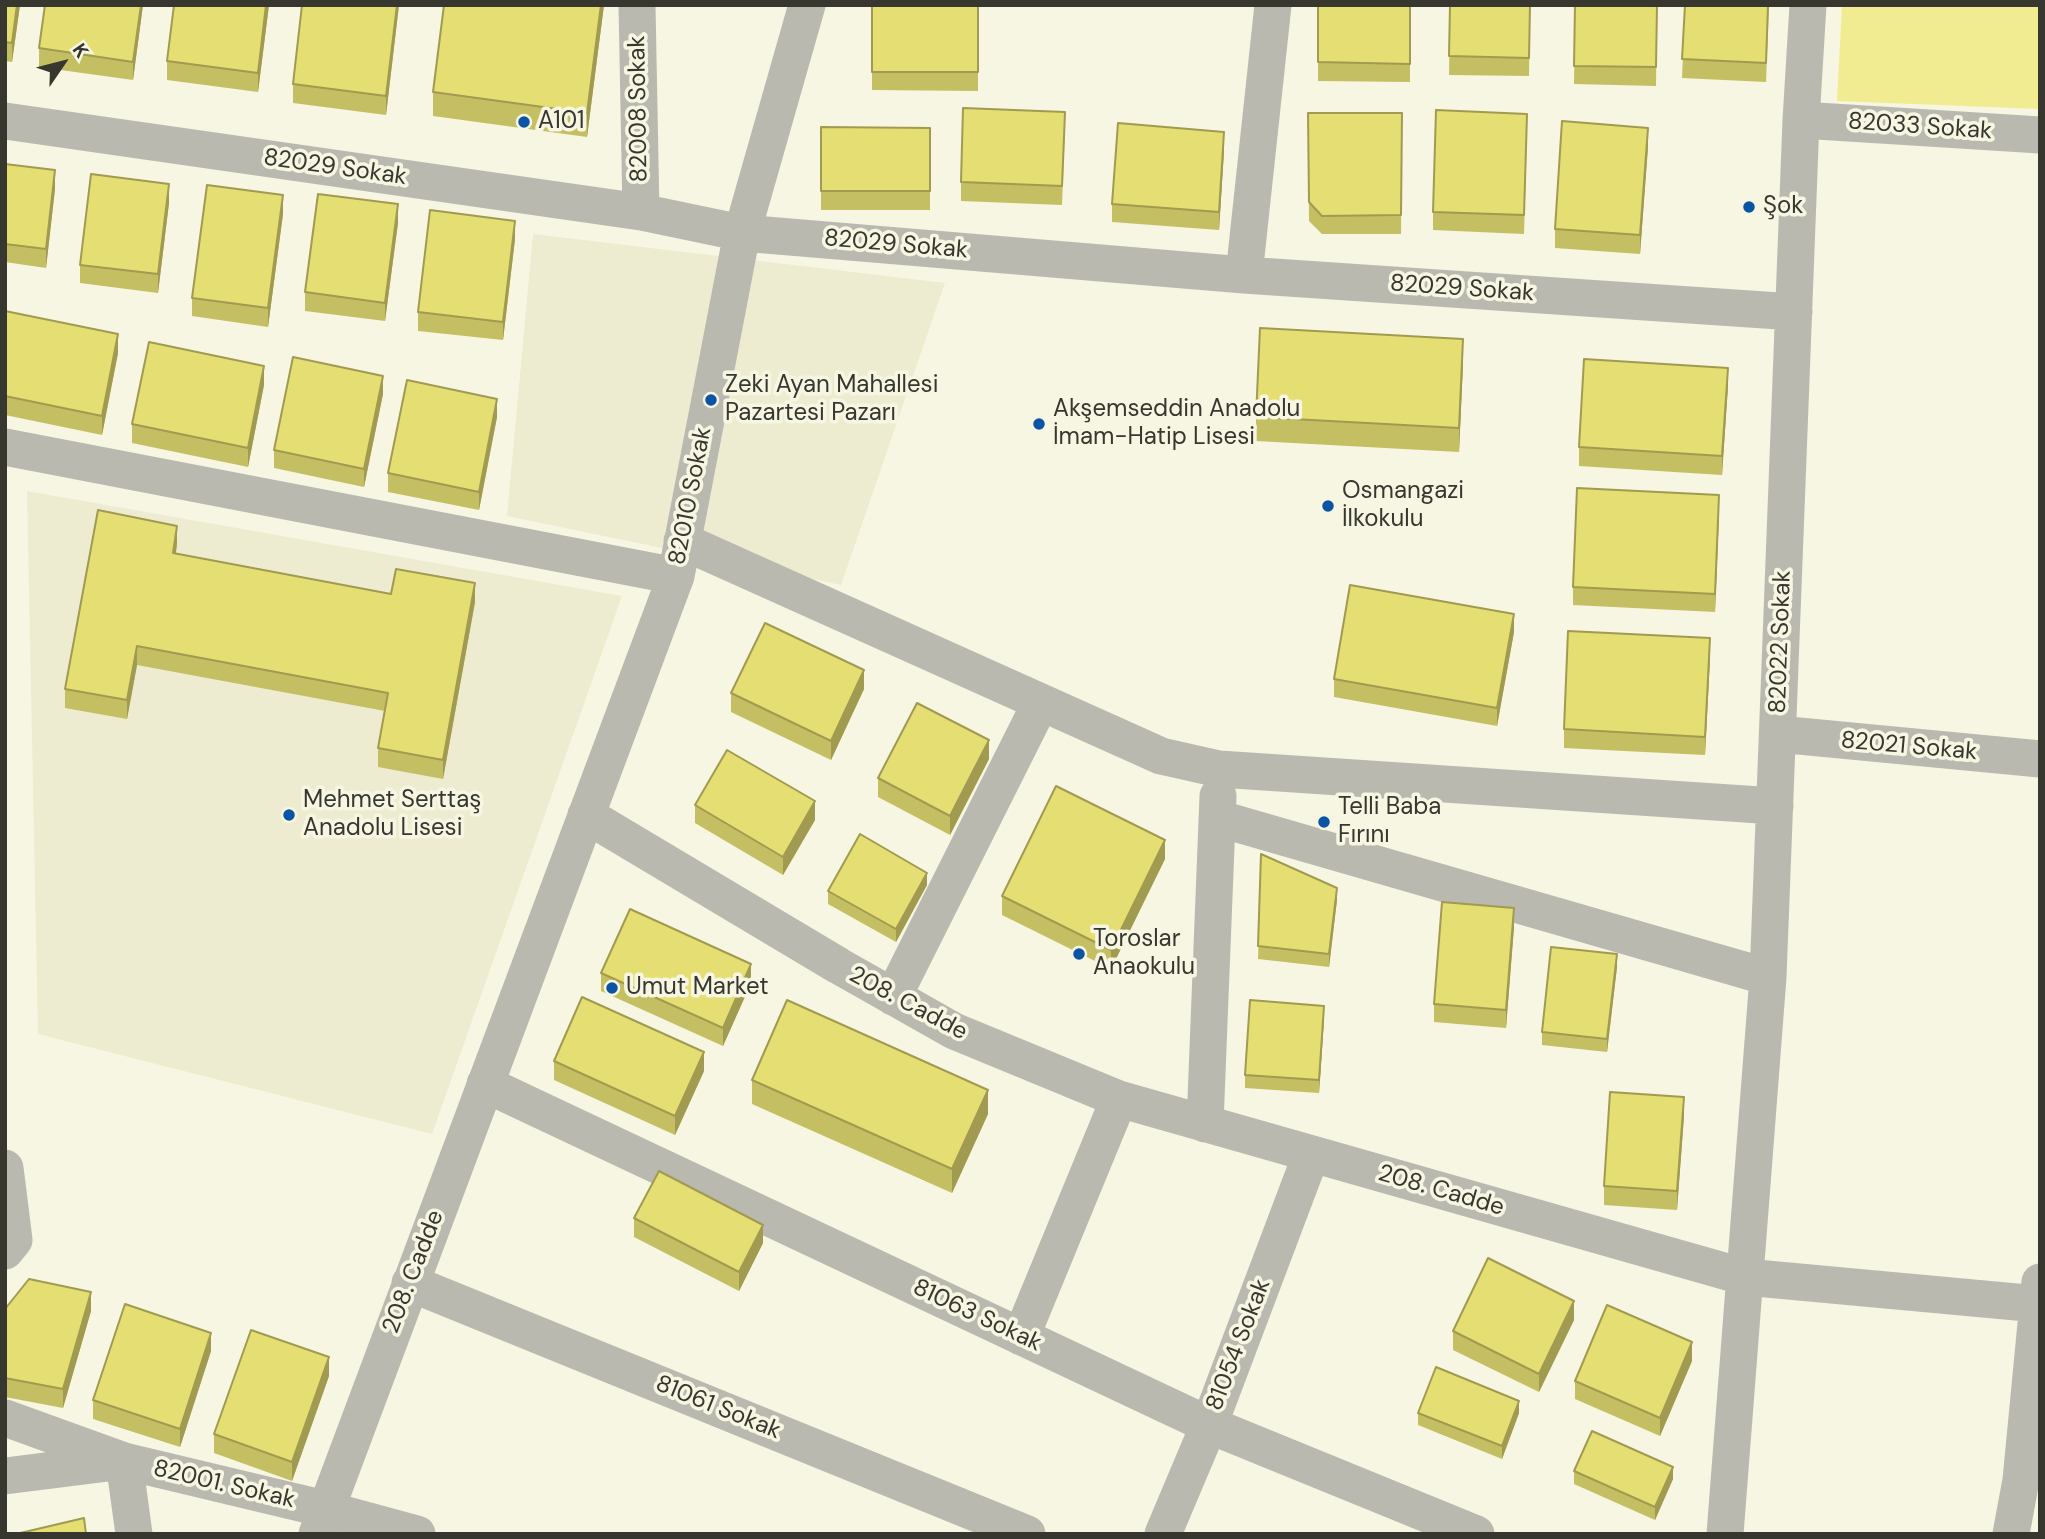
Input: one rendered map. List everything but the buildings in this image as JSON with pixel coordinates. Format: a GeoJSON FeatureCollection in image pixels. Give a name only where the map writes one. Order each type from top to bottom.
{"type":"FeatureCollection","features":[{"type":"Feature","properties":{"kind":"street","name":"82008 Sokak"},"geometry":{"type":"LineString","coordinates":[[636,5],[641,212]]}},
{"type":"Feature","properties":{"kind":"street","name":"82010 Sokak"},"geometry":{"type":"LineString","coordinates":[[586,815],[676,576],[742,233],[807,5]]}},
{"type":"Feature","properties":{"kind":"street"},"geometry":{"type":"LineString","coordinates":[[1244,275],[1273,5]]}},
{"type":"Feature","properties":{"kind":"street","name":"82022 Sokak"},"geometry":{"type":"LineString","coordinates":[[1745,1277],[1768,977],[1801,120],[1808,5]]}},
{"type":"Feature","properties":{"kind":"street","name":"82033 Sokak"},"geometry":{"type":"LineString","coordinates":[[1801,120],[2040,135]]}},
{"type":"Feature","properties":{"kind":"street","name":"82029 Sokak"},"geometry":{"type":"LineString","coordinates":[[5,121],[641,212],[742,233],[1244,275],[1794,312]]}},
{"type":"Feature","properties":{"kind":"street"},"geometry":{"type":"LineString","coordinates":[[5,447],[676,576]]}},
{"type":"Feature","properties":{"kind":"street"},"geometry":{"type":"LineString","coordinates":[[682,541],[1161,756],[1219,769],[1775,806]]}},
{"type":"Feature","properties":{"kind":"street"},"geometry":{"type":"LineString","coordinates":[[892,997],[1041,702]]}},
{"type":"Feature","properties":{"kind":"street","name":"82021 Sokak"},"geometry":{"type":"LineString","coordinates":[[1778,734],[2040,759]]}},
{"type":"Feature","properties":{"kind":"street"},"geometry":{"type":"LineString","coordinates":[[1205,1124],[1219,769]]}},
{"type":"Feature","properties":{"kind":"street","name":"208. Cadde"},"geometry":{"type":"LineString","coordinates":[[321,1522],[586,815],[954,1031],[1119,1099],[1745,1277],[2039,1293]]}},
{"type":"Feature","properties":{"kind":"street"},"geometry":{"type":"LineString","coordinates":[[1217,818],[1768,977]]}},
{"type":"Feature","properties":{"kind":"street","name":"81063 Sokak"},"geometry":{"type":"LineString","coordinates":[[485,1084],[1209,1424],[1476,1534]]}},
{"type":"Feature","properties":{"kind":"street"},"geometry":{"type":"LineString","coordinates":[[1021,1337],[1119,1099]]}},
{"type":"Feature","properties":{"kind":"street","name":"81054 Sokak"},"geometry":{"type":"LineString","coordinates":[[1163,1534],[1209,1424],[1311,1155]]}},
{"type":"Feature","properties":{"kind":"street"},"geometry":{"type":"LineString","coordinates":[[5,1168],[14,1240],[5,1251]]}},
{"type":"Feature","properties":{"kind":"street"},"geometry":{"type":"LineString","coordinates":[[1725,1534],[1745,1277]]}},
{"type":"Feature","properties":{"kind":"street","name":"81061 Sokak"},"geometry":{"type":"LineString","coordinates":[[410,1283],[1027,1534]]}},
{"type":"Feature","properties":{"kind":"street"},"geometry":{"type":"LineString","coordinates":[[2011,1534],[2031,1483],[2039,1293]]}},
{"type":"Feature","properties":{"kind":"street","name":"82001. Sokak"},"geometry":{"type":"LineString","coordinates":[[5,1418],[124,1461],[321,1522],[417,1534]]}},
{"type":"Feature","properties":{"kind":"street"},"geometry":{"type":"LineString","coordinates":[[124,1461],[134,1534]]}},
{"type":"Feature","properties":{"kind":"street","name":"82001. Sokak"},"geometry":{"type":"LineString","coordinates":[[5,1476],[124,1461]]}},
{"type":"Feature","properties":{"kind":"shaded area"},"geometry":{"type":"Polygon","coordinates":[[[1842,5],[2040,5],[2040,109],[1837,101],[1842,5]]]}},
{"type":"Feature","properties":{"kind":"shaded area","name":"Zeki Ayan Mahallesi Pazartesi Pazarı"},"geometry":{"type":"Polygon","coordinates":[[[533,234],[945,283],[841,585],[507,516],[533,234]]]}},
{"type":"Feature","properties":{"kind":"shaded area","name":"Mehmet Serttaş Anadolu Lisesi"},"geometry":{"type":"Polygon","coordinates":[[[27,491],[622,596],[432,1134],[38,1034],[27,491]]]}},
{"type":"Feature","properties":{"kind":"place","name":"A101"},"geometry":{"type":"Point","coordinates":[524,122]}},
{"type":"Feature","properties":{"kind":"place","name":"Şok"},"geometry":{"type":"Point","coordinates":[1749,207]}},
{"type":"Feature","properties":{"kind":"place","name":"Zeki Ayan Mahallesi Pazartesi Pazarı"},"geometry":{"type":"Point","coordinates":[711,400]}},
{"type":"Feature","properties":{"kind":"place","name":"Akşemseddin Anadolu İmam-Hatip Lisesi"},"geometry":{"type":"Point","coordinates":[1039,424]}},
{"type":"Feature","properties":{"kind":"place","name":"Osmangazi İlkokulu"},"geometry":{"type":"Point","coordinates":[1328,506]}},
{"type":"Feature","properties":{"kind":"place","name":"Mehmet Serttaş Anadolu Lisesi"},"geometry":{"type":"Point","coordinates":[289,815]}},
{"type":"Feature","properties":{"kind":"place","name":"Telli Baba Fırını"},"geometry":{"type":"Point","coordinates":[1324,822]}},
{"type":"Feature","properties":{"kind":"place","name":"Toroslar Anaokulu"},"geometry":{"type":"Point","coordinates":[1079,954]}},
{"type":"Feature","properties":{"kind":"place","name":"Umut Market"},"geometry":{"type":"Point","coordinates":[612,988]}}]}
